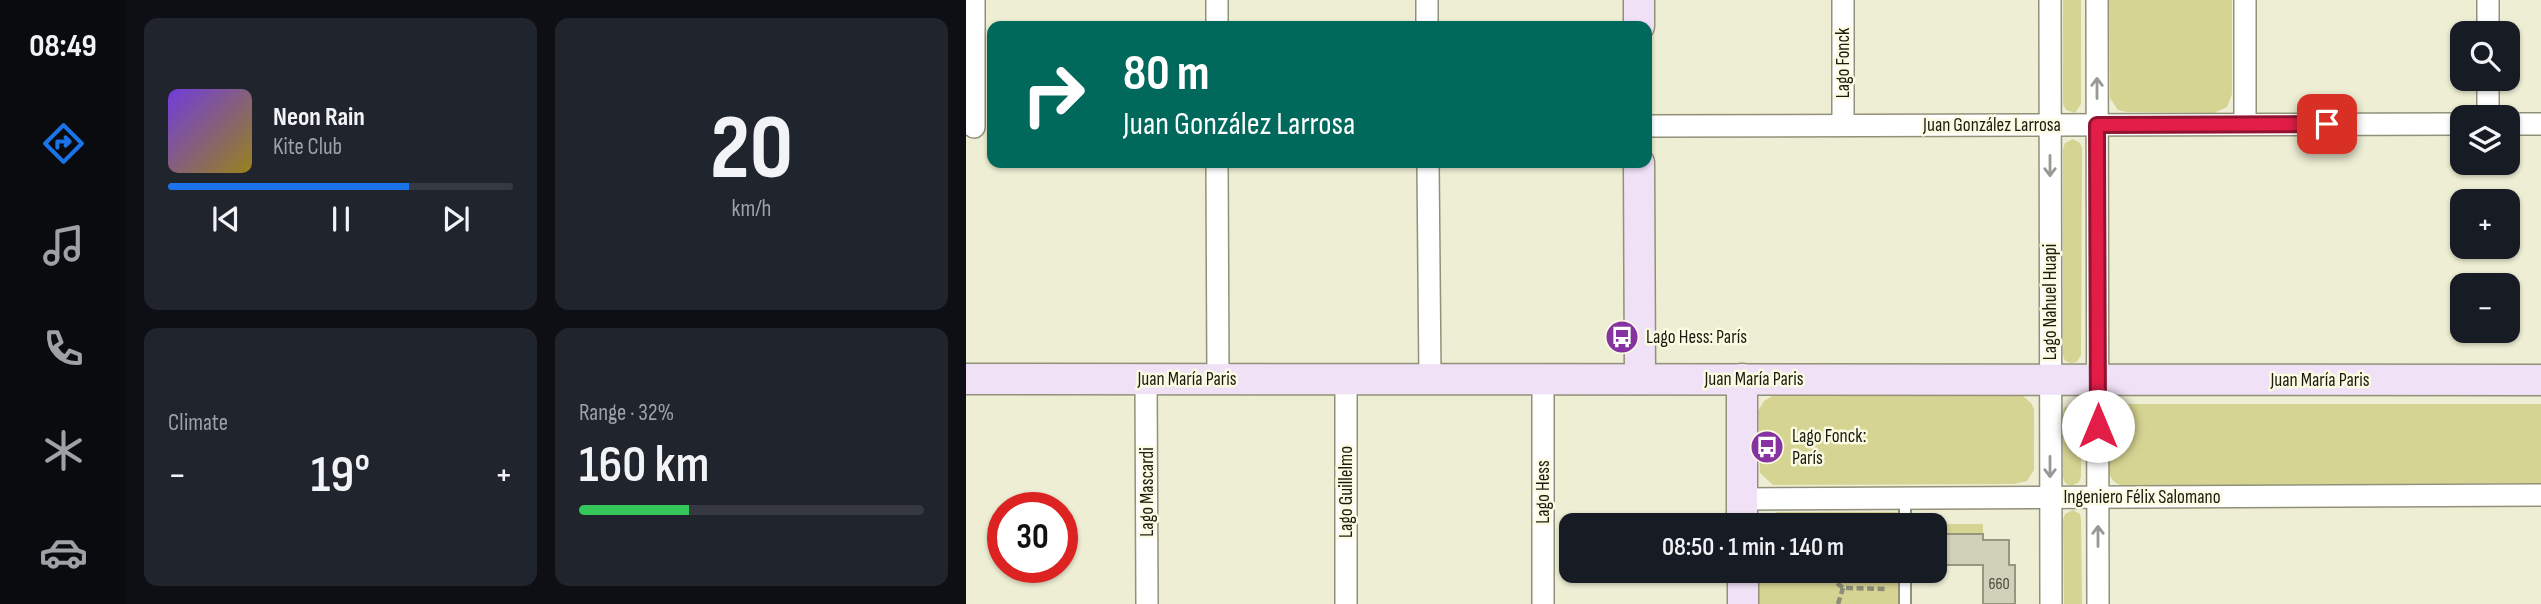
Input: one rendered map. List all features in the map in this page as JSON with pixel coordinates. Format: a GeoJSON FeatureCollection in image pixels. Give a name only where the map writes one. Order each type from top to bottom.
{"type":"FeatureCollection","features":[{"type":"Feature","properties":{"kind":"street"},"geometry":{"type":"LineString","coordinates":[[974,0],[977,127]]}},
{"type":"Feature","properties":{"kind":"street"},"geometry":{"type":"LineString","coordinates":[[1217,0],[1217,21]]}},
{"type":"Feature","properties":{"kind":"street"},"geometry":{"type":"LineString","coordinates":[[1427,0],[1427,21]]}},
{"type":"Feature","properties":{"kind":"street"},"geometry":{"type":"LineString","coordinates":[[1639,0],[1639,21]]}},
{"type":"Feature","properties":{"kind":"street","name":"Lago Fonck"},"geometry":{"type":"LineString","coordinates":[[1843,0],[1843,125]]}},
{"type":"Feature","properties":{"kind":"street","name":"Lago Nahuel Huapi"},"geometry":{"type":"LineString","coordinates":[[2050,0],[2051,604]]}},
{"type":"Feature","properties":{"kind":"street"},"geometry":{"type":"LineString","coordinates":[[2097,0],[2098,604]]}},
{"type":"Feature","properties":{"kind":"street"},"geometry":{"type":"LineString","coordinates":[[2245,0],[2245,124]]}},
{"type":"Feature","properties":{"kind":"street"},"geometry":{"type":"LineString","coordinates":[[2488,0],[2488,21]]}},
{"type":"Feature","properties":{"kind":"street","name":"Juan González Larrosa"},"geometry":{"type":"LineString","coordinates":[[1652,126],[2450,124]]}},
{"type":"Feature","properties":{"kind":"street"},"geometry":{"type":"LineString","coordinates":[[2520,124],[2541,124]]}},
{"type":"Feature","properties":{"kind":"street"},"geometry":{"type":"LineString","coordinates":[[1217,168],[1218,379]]}},
{"type":"Feature","properties":{"kind":"street"},"geometry":{"type":"LineString","coordinates":[[1428,168],[1430,379]]}},
{"type":"Feature","properties":{"kind":"street"},"geometry":{"type":"LineString","coordinates":[[1639,168],[1640,379]]}},
{"type":"Feature","properties":{"kind":"street","name":"Juan María Paris"},"geometry":{"type":"LineString","coordinates":[[966,379],[2541,380]]}},
{"type":"Feature","properties":{"kind":"street","name":"Lago Mascardi"},"geometry":{"type":"LineString","coordinates":[[1146,379],[1147,604]]}},
{"type":"Feature","properties":{"kind":"street","name":"Lago Guillelmo"},"geometry":{"type":"LineString","coordinates":[[1346,379],[1346,604]]}},
{"type":"Feature","properties":{"kind":"street","name":"Lago Hess"},"geometry":{"type":"LineString","coordinates":[[1543,379],[1543,604]]}},
{"type":"Feature","properties":{"kind":"street"},"geometry":{"type":"LineString","coordinates":[[1742,379],[1742,512]]}},
{"type":"Feature","properties":{"kind":"street","name":"Ingeniero Félix Salomano"},"geometry":{"type":"LineString","coordinates":[[1742,512],[1905,498],[2541,495]]}},
{"type":"Feature","properties":{"kind":"street"},"geometry":{"type":"LineString","coordinates":[[1743,583],[1743,604]]}},
{"type":"Feature","properties":{"kind":"lane"},"geometry":{"type":"LineString","coordinates":[[1905,498],[1905,513]]}},
{"type":"Feature","properties":{"kind":"lane"},"geometry":{"type":"LineString","coordinates":[[1905,583],[1905,604]]}},
{"type":"Feature","properties":{"kind":"path"},"geometry":{"type":"LineString","coordinates":[[1837,583],[1843,588],[1894,589]]}},
{"type":"Feature","properties":{"kind":"path"},"geometry":{"type":"LineString","coordinates":[[1839,603],[1843,588]]}},
{"type":"Feature","properties":{"kind":"shaded area"},"geometry":{"type":"Polygon","coordinates":[[[2063,0],[2081,0],[2081,104],[2075,113],[2066,110],[2063,104],[2063,0]]]}},
{"type":"Feature","properties":{"kind":"shaded area"},"geometry":{"type":"Polygon","coordinates":[[[2109,0],[2232,0],[2232,94],[2227,107],[2214,113],[2118,110],[2110,98],[2109,0]]]}},
{"type":"Feature","properties":{"kind":"shaded area"},"geometry":{"type":"Polygon","coordinates":[[[2073,139],[2080,143],[2082,148],[2081,355],[2077,362],[2071,363],[2065,361],[2063,355],[2063,149],[2065,143],[2073,139]]]}},
{"type":"Feature","properties":{"kind":"shaded area"},"geometry":{"type":"Polygon","coordinates":[[[1774,395],[2022,395],[2034,409],[2034,470],[2027,481],[2014,484],[1773,485],[1760,473],[1758,411],[1764,401],[1774,395]]]}},
{"type":"Feature","properties":{"kind":"shaded area"},"geometry":{"type":"Polygon","coordinates":[[[2072,404],[2078,406],[2081,411],[2081,477],[2079,482],[2071,486],[2065,483],[2063,477],[2063,414],[2064,408],[2072,404]]]}},
{"type":"Feature","properties":{"kind":"shaded area"},"geometry":{"type":"Polygon","coordinates":[[[2121,404],[2541,404],[2541,483],[2124,486],[2112,479],[2107,458],[2109,417],[2121,404]]]}},
{"type":"Feature","properties":{"kind":"shaded area"},"geometry":{"type":"Polygon","coordinates":[[[2073,510],[2080,514],[2081,520],[2082,604],[2064,604],[2063,520],[2065,514],[2073,510]]]}},
{"type":"Feature","properties":{"kind":"shaded area"},"geometry":{"type":"Polygon","coordinates":[[[1778,512],[1899,512],[1899,513],[1774,513],[1778,512]]]}},
{"type":"Feature","properties":{"kind":"shaded area"},"geometry":{"type":"Polygon","coordinates":[[[1947,524],[1983,524],[1983,534],[1947,534],[1947,524]]]}},
{"type":"Feature","properties":{"kind":"shaded area"},"geometry":{"type":"Polygon","coordinates":[[[1759,583],[1899,583],[1899,604],[1759,604],[1759,583]]]}},
{"type":"Feature","properties":{"kind":"building"},"geometry":{"type":"Polygon","coordinates":[[[1947,534],[1983,534],[1983,540],[2009,540],[2009,565],[2015,565],[2015,604],[1983,604],[1983,565],[1947,565],[1947,534]]]}},
{"type":"Feature","properties":{"kind":"place","name":"Lago Hess: París"},"geometry":{"type":"Point","coordinates":[1622,337]}},
{"type":"Feature","properties":{"kind":"place","name":"Lago Fonck: París"},"geometry":{"type":"Point","coordinates":[1767,447]}},
{"type":"Feature","properties":{"kind":"route"},"geometry":{"type":"LineString","coordinates":[[2098,426],[2097,125],[2327,124]]}}]}
